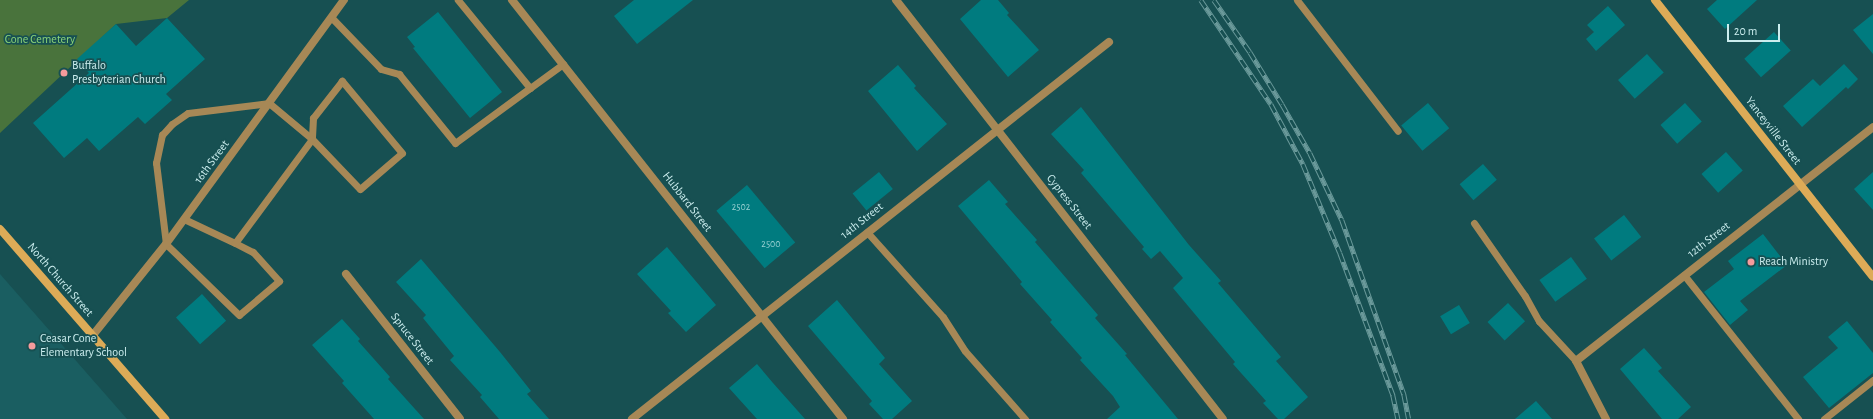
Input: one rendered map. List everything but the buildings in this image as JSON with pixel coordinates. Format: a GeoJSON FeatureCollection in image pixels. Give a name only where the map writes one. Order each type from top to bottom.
{"type":"FeatureCollection","features":[{"type":"Feature","properties":{"kind":"main road","name":"Yanceyville Street"},"geometry":{"type":"LineString","coordinates":[[1654,0],[1873,277]]}},
{"type":"Feature","properties":{"kind":"main road","name":"North Church Street"},"geometry":{"type":"LineString","coordinates":[[0,229],[165,419]]}},
{"type":"Feature","properties":{"kind":"street","name":"16th Street"},"geometry":{"type":"LineString","coordinates":[[93,335],[166,244],[344,0]]}},
{"type":"Feature","properties":{"kind":"street","name":"Hubbard Street"},"geometry":{"type":"LineString","coordinates":[[512,0],[843,419]]}},
{"type":"Feature","properties":{"kind":"street","name":"Cypress Street"},"geometry":{"type":"LineString","coordinates":[[896,0],[1223,419]]}},
{"type":"Feature","properties":{"kind":"street","name":"14th Street"},"geometry":{"type":"LineString","coordinates":[[632,419],[1109,42]]}},
{"type":"Feature","properties":{"kind":"street","name":"12th Street"},"geometry":{"type":"LineString","coordinates":[[1576,361],[1873,127]]}},
{"type":"Feature","properties":{"kind":"street","name":"Spruce Street"},"geometry":{"type":"LineString","coordinates":[[346,274],[460,419]]}},
{"type":"Feature","properties":{"kind":"street"},"geometry":{"type":"LineString","coordinates":[[1576,361],[1606,419]]}},
{"type":"Feature","properties":{"kind":"lane"},"geometry":{"type":"LineString","coordinates":[[458,0],[530,88]]}},
{"type":"Feature","properties":{"kind":"lane"},"geometry":{"type":"LineString","coordinates":[[1297,0],[1398,131]]}},
{"type":"Feature","properties":{"kind":"lane"},"geometry":{"type":"LineString","coordinates":[[331,17],[381,69],[399,74],[455,143],[563,64]]}},
{"type":"Feature","properties":{"kind":"lane"},"geometry":{"type":"LineString","coordinates":[[184,219],[253,252],[279,281],[239,314],[166,244],[156,163],[162,135],[172,124],[188,113],[269,104],[312,139],[360,189],[402,153],[342,81],[313,118],[312,139],[235,243]]}},
{"type":"Feature","properties":{"kind":"lane"},"geometry":{"type":"LineString","coordinates":[[1474,223],[1525,296],[1539,321],[1576,361]]}},
{"type":"Feature","properties":{"kind":"lane"},"geometry":{"type":"LineString","coordinates":[[867,232],[943,317],[965,351],[1025,419]]}},
{"type":"Feature","properties":{"kind":"lane"},"geometry":{"type":"LineString","coordinates":[[1684,275],[1798,419]]}},
{"type":"Feature","properties":{"kind":"lane"},"geometry":{"type":"LineString","coordinates":[[1824,419],[1873,380]]}},
{"type":"Feature","properties":{"kind":"shaded area","name":"Ceasar Cone Elementary School"},"geometry":{"type":"Polygon","coordinates":[[[0,274],[127,419],[0,419],[0,274]]]}},
{"type":"Feature","properties":{"kind":"green space","name":"Cone Cemetery"},"geometry":{"type":"Polygon","coordinates":[[[0,0],[189,0],[167,18],[116,24],[0,133],[0,0]]]}},
{"type":"Feature","properties":{"kind":"railway"},"geometry":{"type":"LineString","coordinates":[[1201,0],[1271,104],[1303,164],[1340,253],[1393,395],[1398,419]]}},
{"type":"Feature","properties":{"kind":"railway"},"geometry":{"type":"LineString","coordinates":[[1214,0],[1250,52],[1282,104],[1310,153],[1342,220],[1404,394],[1409,419]]}},
{"type":"Feature","properties":{"kind":"place","name":"Buffalo Presbyterian Church"},"geometry":{"type":"Point","coordinates":[64,73]}},
{"type":"Feature","properties":{"kind":"place","name":"Reach Ministry"},"geometry":{"type":"Point","coordinates":[1751,262]}},
{"type":"Feature","properties":{"kind":"place","name":"Ceasar Cone Elementary School"},"geometry":{"type":"Point","coordinates":[32,346]}}]}
